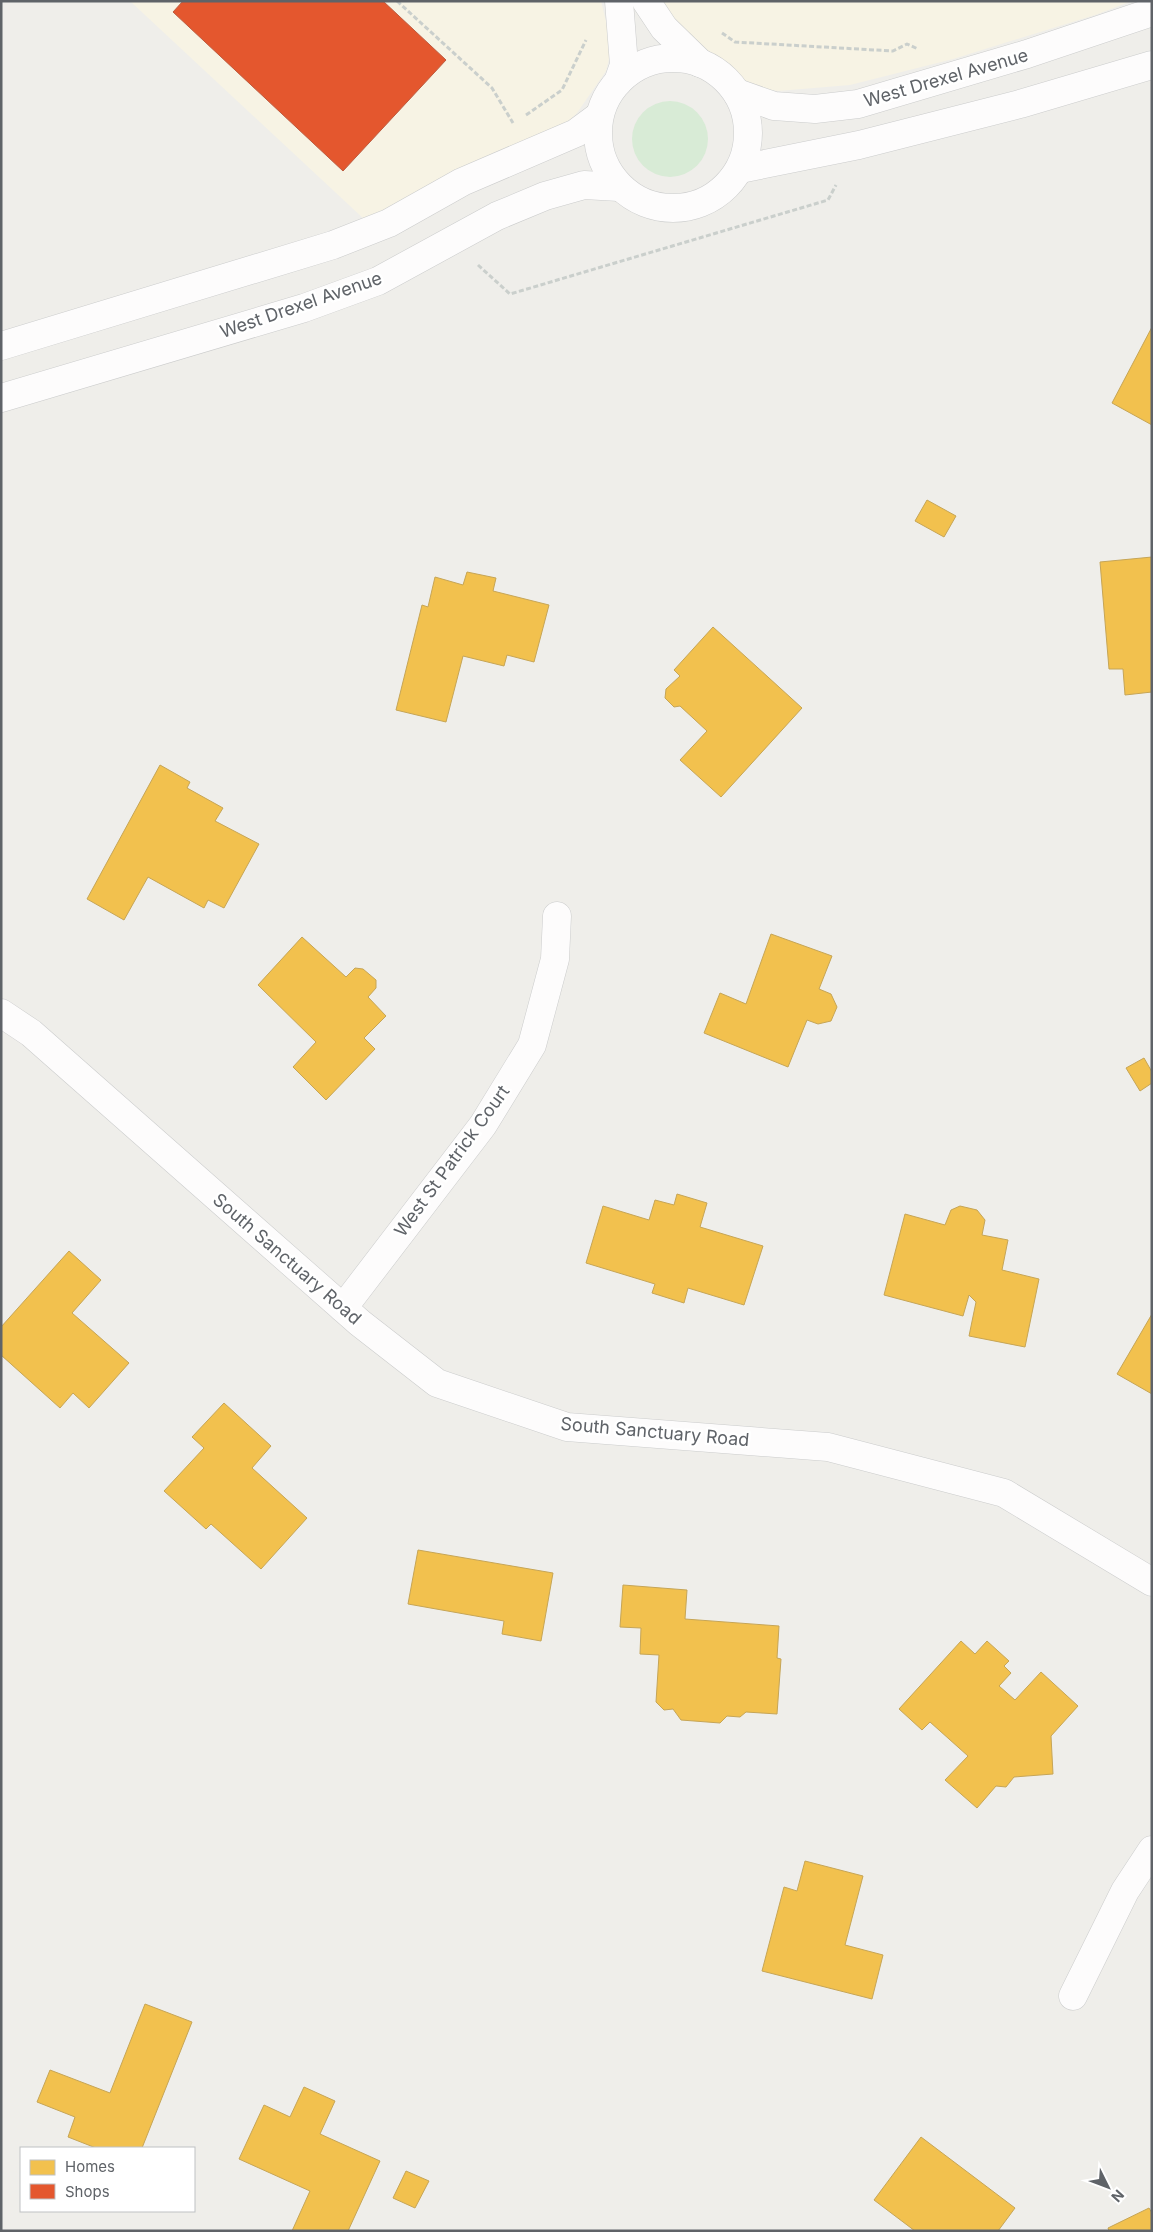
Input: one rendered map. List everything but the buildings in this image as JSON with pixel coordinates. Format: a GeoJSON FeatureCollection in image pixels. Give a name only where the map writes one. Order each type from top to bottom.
{"type":"FeatureCollection","features":[{"type":"Feature","properties":{"kind":"street"},"geometry":{"type":"LineString","coordinates":[[618,82],[624,65],[619,1]]}},
{"type":"Feature","properties":{"kind":"street"},"geometry":{"type":"LineString","coordinates":[[646,1],[664,28],[700,63]]}},
{"type":"Feature","properties":{"kind":"street","name":"West Drexel Avenue"},"geometry":{"type":"LineString","coordinates":[[737,93],[774,106],[815,109],[858,104],[1027,54],[1152,12]]}},
{"type":"Feature","properties":{"kind":"street","name":"West Drexel Avenue"},"geometry":{"type":"LineString","coordinates":[[679,58],[700,63],[721,75],[737,93],[746,117],[748,143],[740,168],[726,187],[707,201],[684,208],[661,208],[638,201],[619,187],[604,166],[597,142],[599,116],[606,98],[618,82],[636,68],[656,60],[679,58]]}},
{"type":"Feature","properties":{"kind":"street"},"geometry":{"type":"LineString","coordinates":[[740,168],[859,144],[1001,109],[1152,65]]}},
{"type":"Feature","properties":{"kind":"street","name":"West Drexel Avenue"},"geometry":{"type":"LineString","coordinates":[[1,346],[333,245],[389,223],[462,182],[576,133],[599,116]]}},
{"type":"Feature","properties":{"kind":"street","name":"West Drexel Avenue"},"geometry":{"type":"LineString","coordinates":[[1,398],[304,308],[378,281],[497,216],[545,196],[584,185],[619,187]]}},
{"type":"Feature","properties":{"kind":"street","name":"West St Patrick Court"},"geometry":{"type":"LineString","coordinates":[[343,1308],[483,1125],[532,1045],[555,959],[557,916]]}},
{"type":"Feature","properties":{"kind":"street","name":"South Sanctuary Road"},"geometry":{"type":"LineString","coordinates":[[1,1012],[31,1033],[343,1308],[436,1383],[567,1427],[828,1447],[1004,1493],[1152,1582]]}},
{"type":"Feature","properties":{"kind":"street"},"geometry":{"type":"LineString","coordinates":[[1073,1996],[1126,1891],[1152,1850]]}},
{"type":"Feature","properties":{"kind":"path"},"geometry":{"type":"LineString","coordinates":[[397,1],[492,88],[513,124]]}},
{"type":"Feature","properties":{"kind":"path"},"geometry":{"type":"LineString","coordinates":[[506,128],[562,90],[590,31]]}},
{"type":"Feature","properties":{"kind":"path"},"geometry":{"type":"LineString","coordinates":[[720,32],[735,42],[893,51],[907,44]]}},
{"type":"Feature","properties":{"kind":"path"},"geometry":{"type":"LineString","coordinates":[[510,294],[828,200]]}},
{"type":"Feature","properties":{"kind":"shaded area"},"geometry":{"type":"Polygon","coordinates":[[[130,1],[601,1],[610,38],[610,55],[606,71],[577,113],[563,127],[364,219],[130,1]]]}},
{"type":"Feature","properties":{"kind":"shaded area"},"geometry":{"type":"Polygon","coordinates":[[[662,1],[1132,1],[1095,15],[953,59],[850,85],[778,91],[758,88],[746,83],[699,47],[679,26],[662,1]]]}},
{"type":"Feature","properties":{"kind":"green space"},"geometry":{"type":"Polygon","coordinates":[[[670,101],[684,104],[697,112],[705,125],[708,139],[705,153],[697,166],[684,174],[670,177],[656,174],[643,166],[635,153],[632,139],[635,125],[643,112],[656,104],[670,101]]]}}]}
